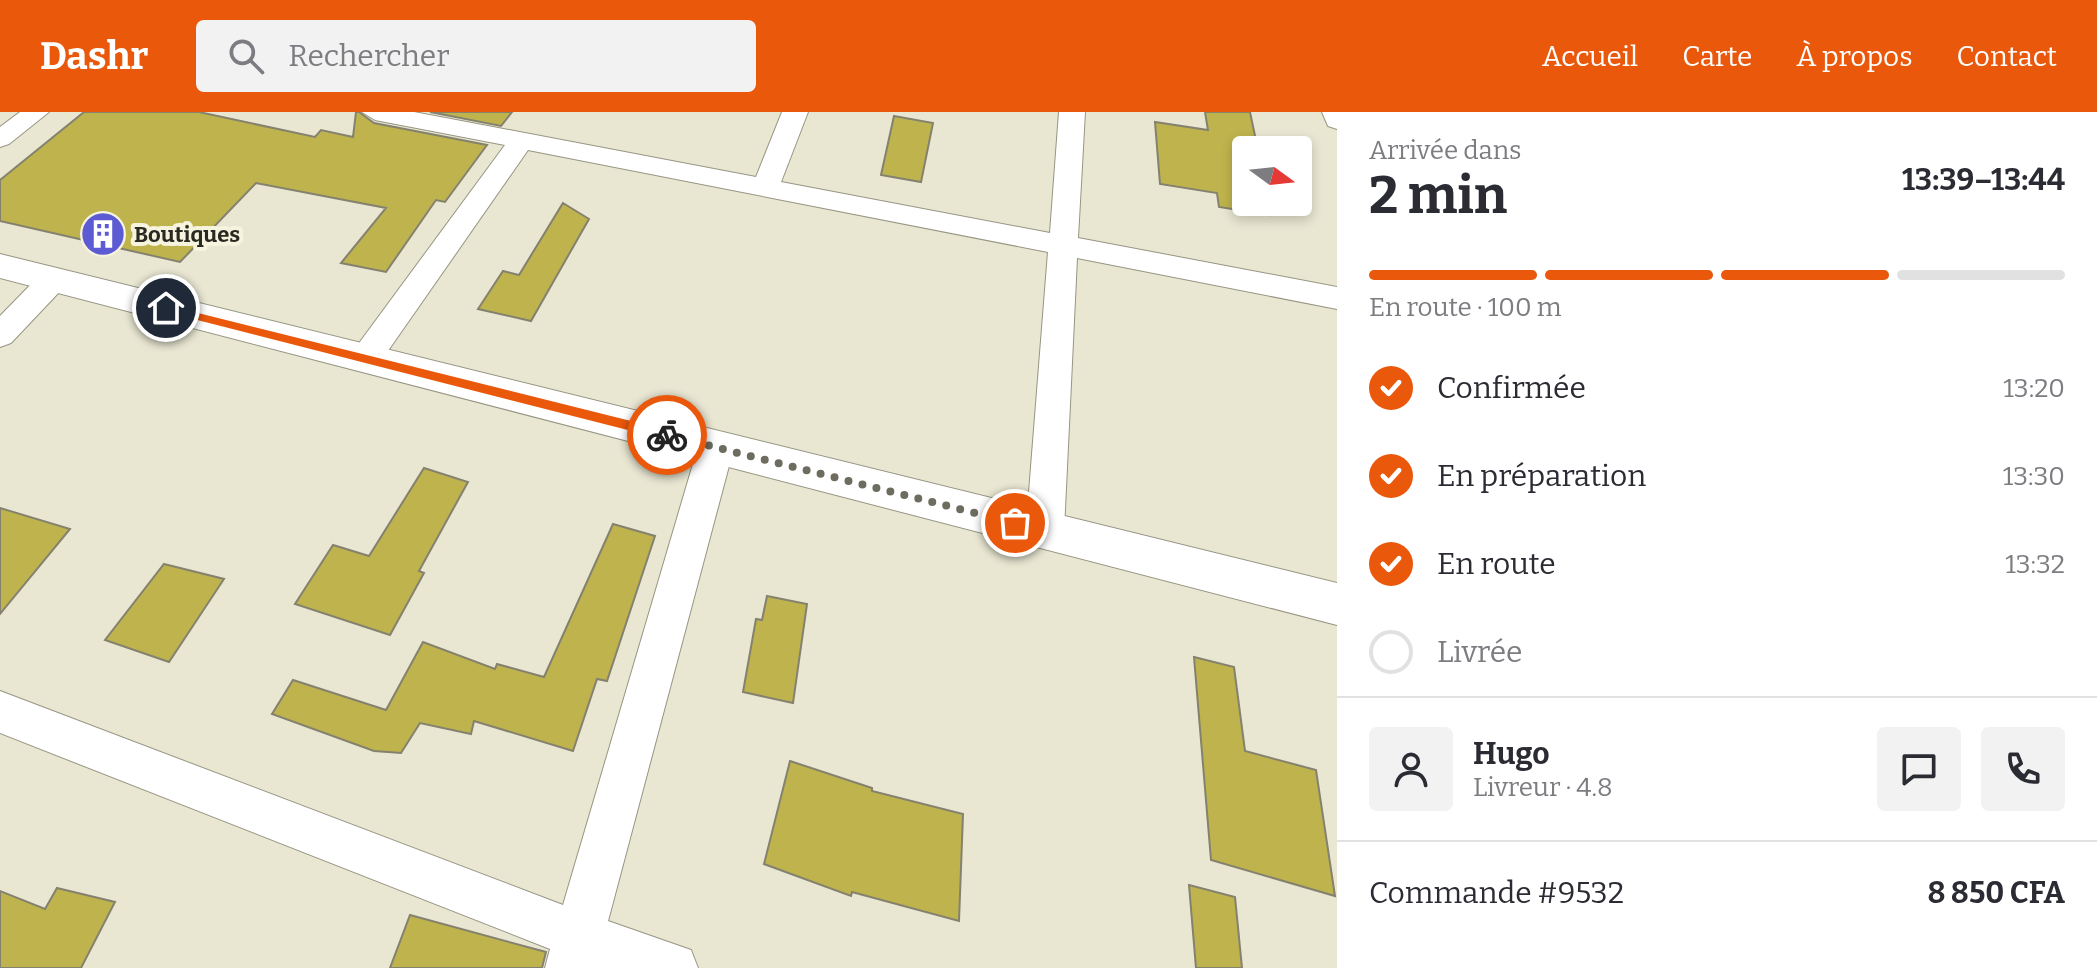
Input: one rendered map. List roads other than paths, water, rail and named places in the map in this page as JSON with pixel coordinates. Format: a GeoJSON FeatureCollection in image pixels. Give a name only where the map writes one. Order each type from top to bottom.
{"type":"FeatureCollection","features":[{"type":"Feature","properties":{"kind":"street"},"geometry":{"type":"LineString","coordinates":[[0,139],[36,112]]}},
{"type":"Feature","properties":{"kind":"street"},"geometry":{"type":"LineString","coordinates":[[375,112],[1337,298]]}},
{"type":"Feature","properties":{"kind":"street"},"geometry":{"type":"LineString","coordinates":[[765,187],[795,112]]}},
{"type":"Feature","properties":{"kind":"street"},"geometry":{"type":"LineString","coordinates":[[1045,530],[1072,112]]}},
{"type":"Feature","properties":{"kind":"street"},"geometry":{"type":"LineString","coordinates":[[1335,112],[1337,121]]}},
{"type":"Feature","properties":{"kind":"street"},"geometry":{"type":"LineString","coordinates":[[365,359],[522,140]]}},
{"type":"Feature","properties":{"kind":"street"},"geometry":{"type":"LineString","coordinates":[[0,266],[1337,604]]}},
{"type":"Feature","properties":{"kind":"street"},"geometry":{"type":"LineString","coordinates":[[0,335],[53,280]]}},
{"type":"Feature","properties":{"kind":"street"},"geometry":{"type":"LineString","coordinates":[[574,952],[716,447]]}},
{"type":"Feature","properties":{"kind":"street"},"geometry":{"type":"LineString","coordinates":[[0,712],[574,952],[673,968]]}},
{"type":"Feature","properties":{"kind":"place","name":"Boutiques"},"geometry":{"type":"Point","coordinates":[103,234]}}]}
